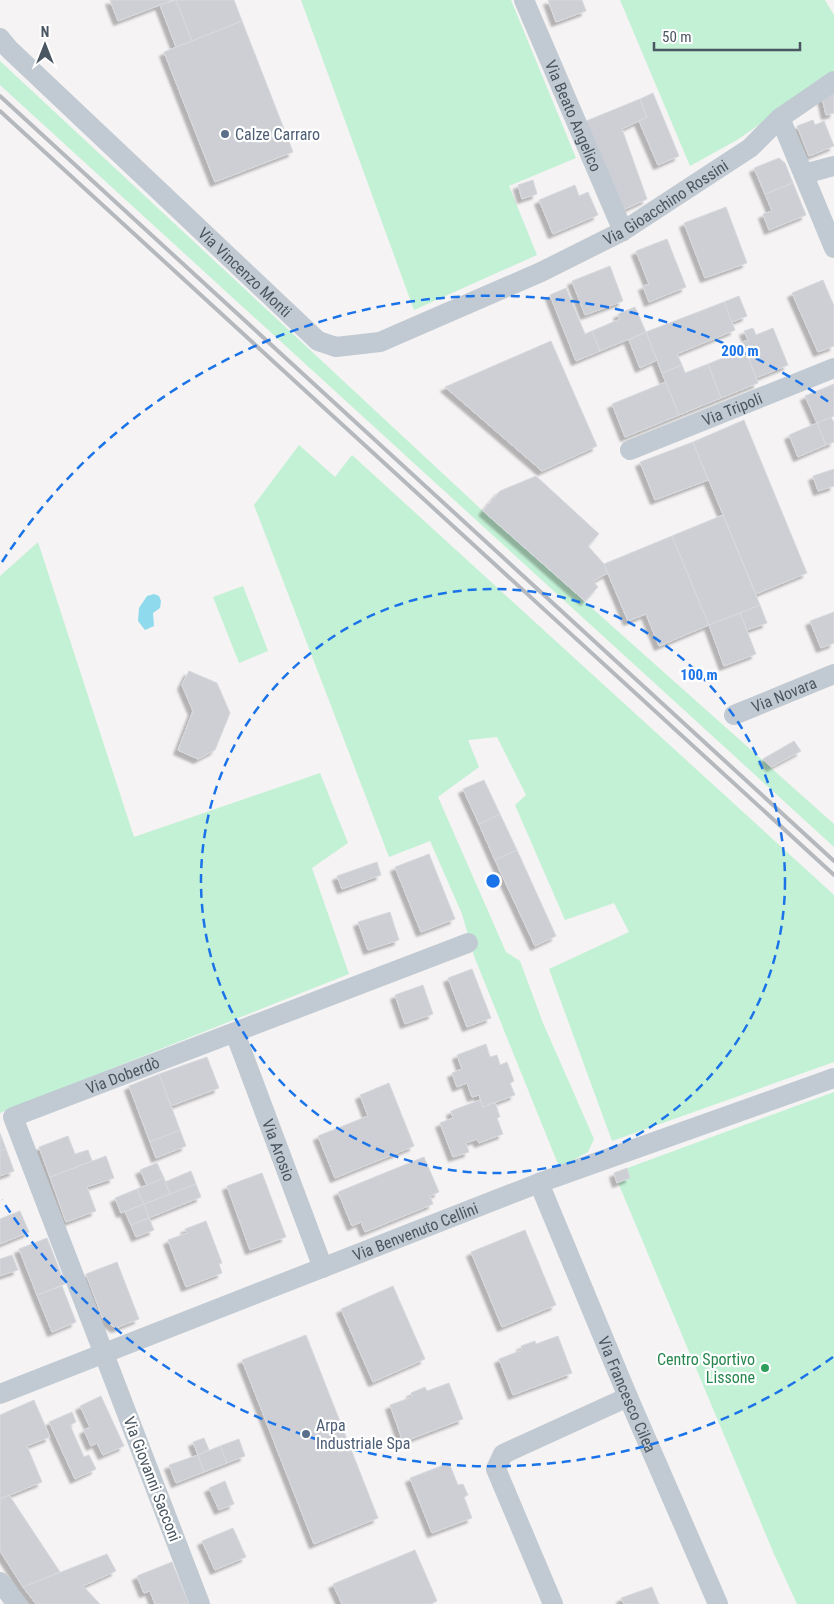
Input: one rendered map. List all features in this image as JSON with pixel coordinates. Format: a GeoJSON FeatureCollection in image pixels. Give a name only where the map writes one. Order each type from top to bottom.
{"type":"FeatureCollection","features":[{"type":"Feature","properties":{"kind":"street","name":"Via Beato Angelico"},"geometry":{"type":"LineString","coordinates":[[524,0],[623,231]]}},
{"type":"Feature","properties":{"kind":"street","name":"Via Vincenzo Monti"},"geometry":{"type":"LineString","coordinates":[[0,38],[16,56],[318,341],[336,347],[380,342],[541,272]]}},
{"type":"Feature","properties":{"kind":"street","name":"Via Gioacchino Rossini"},"geometry":{"type":"LineString","coordinates":[[541,272],[623,231],[750,148],[780,118],[834,81]]}},
{"type":"Feature","properties":{"kind":"street"},"geometry":{"type":"LineString","coordinates":[[780,118],[834,248]]}},
{"type":"Feature","properties":{"kind":"street"},"geometry":{"type":"LineString","coordinates":[[804,174],[834,166]]}},
{"type":"Feature","properties":{"kind":"street","name":"Via Tripoli"},"geometry":{"type":"LineString","coordinates":[[630,450],[834,368]]}},
{"type":"Feature","properties":{"kind":"street","name":"Via Novara"},"geometry":{"type":"LineString","coordinates":[[734,715],[834,674]]}},
{"type":"Feature","properties":{"kind":"street","name":"Via Doberdò"},"geometry":{"type":"LineString","coordinates":[[103,1353],[13,1117],[468,942]]}},
{"type":"Feature","properties":{"kind":"street","name":"Via Arosio"},"geometry":{"type":"LineString","coordinates":[[235,1033],[323,1268]]}},
{"type":"Feature","properties":{"kind":"street","name":"Via Benvenuto Cellini"},"geometry":{"type":"LineString","coordinates":[[0,1394],[539,1183],[834,1078]]}},
{"type":"Feature","properties":{"kind":"street","name":"Via Francesco Cilea"},"geometry":{"type":"LineString","coordinates":[[539,1183],[628,1397],[718,1604]]}},
{"type":"Feature","properties":{"kind":"street","name":"Via Giovanni Sacconi"},"geometry":{"type":"LineString","coordinates":[[103,1353],[200,1604]]}},
{"type":"Feature","properties":{"kind":"street"},"geometry":{"type":"LineString","coordinates":[[553,1604],[496,1469],[498,1462],[503,1454],[628,1397]]}},
{"type":"Feature","properties":{"kind":"street"},"geometry":{"type":"LineString","coordinates":[[0,1582],[17,1604]]}},
{"type":"Feature","properties":{"kind":"green space"},"geometry":{"type":"Polygon","coordinates":[[[301,0],[511,0],[576,158],[509,186],[537,255],[414,310],[301,0]]]}},
{"type":"Feature","properties":{"kind":"green space"},"geometry":{"type":"Polygon","coordinates":[[[620,0],[825,0],[834,15],[834,73],[737,140],[690,166],[620,0]]]}},
{"type":"Feature","properties":{"kind":"green space"},"geometry":{"type":"Polygon","coordinates":[[[0,61],[483,511],[834,824],[834,847],[0,85],[0,61]]]}},
{"type":"Feature","properties":{"kind":"green space"},"geometry":{"type":"Polygon","coordinates":[[[299,445],[335,477],[352,455],[834,895],[834,1062],[612,1141],[549,969],[629,932],[614,903],[565,920],[515,805],[526,795],[497,737],[468,740],[479,767],[438,797],[506,952],[520,961],[543,1023],[594,1139],[588,1152],[566,1164],[558,1164],[474,956],[462,914],[430,841],[389,857],[254,505],[299,445]]]}},
{"type":"Feature","properties":{"kind":"green space"},"geometry":{"type":"Polygon","coordinates":[[[38,542],[134,837],[320,773],[348,843],[312,868],[349,974],[0,1113],[0,576],[38,542]]]}},
{"type":"Feature","properties":{"kind":"green space"},"geometry":{"type":"Polygon","coordinates":[[[243,586],[268,651],[239,663],[213,597],[243,586]]]}},
{"type":"Feature","properties":{"kind":"green space","name":"Centro Sportivo Lissone"},"geometry":{"type":"Polygon","coordinates":[[[834,1092],[834,1604],[797,1604],[774,1554],[614,1173],[834,1092]]]}},
{"type":"Feature","properties":{"kind":"water"},"geometry":{"type":"Polygon","coordinates":[[[154,594],[159,596],[161,601],[160,608],[153,613],[154,626],[145,630],[138,621],[139,608],[147,596],[154,594]]]}},
{"type":"Feature","properties":{"kind":"building"},"geometry":{"type":"Polygon","coordinates":[[[110,0],[173,0],[118,21],[110,0]]]}},
{"type":"Feature","properties":{"kind":"building"},"geometry":{"type":"Polygon","coordinates":[[[176,0],[192,41],[176,47],[160,5],[176,0]]]}},
{"type":"Feature","properties":{"kind":"building"},"geometry":{"type":"Polygon","coordinates":[[[176,0],[234,0],[242,21],[192,41],[176,0]]]}},
{"type":"Feature","properties":{"kind":"building"},"geometry":{"type":"Polygon","coordinates":[[[548,0],[582,0],[586,11],[556,22],[548,0]]]}},
{"type":"Feature","properties":{"kind":"building"},"geometry":{"type":"Polygon","coordinates":[[[242,21],[293,152],[215,182],[164,52],[242,21]]]}},
{"type":"Feature","properties":{"kind":"building"},"geometry":{"type":"Polygon","coordinates":[[[834,89],[834,113],[826,115],[822,97],[834,89]]]}},
{"type":"Feature","properties":{"kind":"building"},"geometry":{"type":"Polygon","coordinates":[[[653,93],[679,156],[658,165],[639,121],[647,117],[640,99],[653,93]]]}},
{"type":"Feature","properties":{"kind":"building"},"geometry":{"type":"Polygon","coordinates":[[[640,99],[647,117],[622,129],[647,199],[623,210],[586,121],[640,99]]]}},
{"type":"Feature","properties":{"kind":"building"},"geometry":{"type":"Polygon","coordinates":[[[813,120],[815,125],[824,121],[834,146],[809,156],[797,126],[813,120]]]}},
{"type":"Feature","properties":{"kind":"building"},"geometry":{"type":"Polygon","coordinates":[[[779,158],[785,163],[793,183],[765,194],[754,168],[779,158]]]}},
{"type":"Feature","properties":{"kind":"building"},"geometry":{"type":"Polygon","coordinates":[[[533,180],[537,194],[522,199],[518,185],[533,180]]]}},
{"type":"Feature","properties":{"kind":"building"},"geometry":{"type":"Polygon","coordinates":[[[793,183],[806,215],[769,230],[763,214],[772,211],[765,194],[793,183]]]}},
{"type":"Feature","properties":{"kind":"building"},"geometry":{"type":"Polygon","coordinates":[[[575,185],[579,196],[588,192],[598,215],[553,234],[539,200],[575,185]]]}},
{"type":"Feature","properties":{"kind":"building"},"geometry":{"type":"Polygon","coordinates":[[[726,207],[747,263],[705,278],[684,223],[726,207]]]}},
{"type":"Feature","properties":{"kind":"building"},"geometry":{"type":"Polygon","coordinates":[[[667,239],[686,287],[649,302],[643,286],[649,284],[636,251],[667,239]]]}},
{"type":"Feature","properties":{"kind":"building"},"geometry":{"type":"Polygon","coordinates":[[[610,266],[623,301],[585,315],[572,281],[610,266]]]}},
{"type":"Feature","properties":{"kind":"building"},"geometry":{"type":"Polygon","coordinates":[[[823,280],[834,306],[834,346],[818,352],[792,293],[823,280]]]}},
{"type":"Feature","properties":{"kind":"building"},"geometry":{"type":"Polygon","coordinates":[[[566,288],[585,334],[592,331],[600,351],[576,361],[550,295],[566,288]]]}},
{"type":"Feature","properties":{"kind":"building"},"geometry":{"type":"Polygon","coordinates":[[[739,296],[747,316],[732,322],[724,302],[739,296]]]}},
{"type":"Feature","properties":{"kind":"building"},"geometry":{"type":"Polygon","coordinates":[[[724,302],[735,330],[677,354],[682,365],[662,373],[646,332],[724,302]]]}},
{"type":"Feature","properties":{"kind":"building"},"geometry":{"type":"Polygon","coordinates":[[[635,307],[646,332],[600,351],[592,331],[620,319],[618,314],[635,307]]]}},
{"type":"Feature","properties":{"kind":"building"},"geometry":{"type":"Polygon","coordinates":[[[753,328],[756,335],[773,328],[788,365],[756,378],[742,342],[748,340],[744,331],[753,328]]]}},
{"type":"Feature","properties":{"kind":"building"},"geometry":{"type":"Polygon","coordinates":[[[646,332],[657,360],[640,368],[629,340],[646,332]]]}},
{"type":"Feature","properties":{"kind":"building"},"geometry":{"type":"Polygon","coordinates":[[[551,341],[597,446],[542,471],[445,387],[551,341]]]}},
{"type":"Feature","properties":{"kind":"building"},"geometry":{"type":"Polygon","coordinates":[[[745,349],[758,383],[721,398],[708,364],[745,349]]]}},
{"type":"Feature","properties":{"kind":"building"},"geometry":{"type":"Polygon","coordinates":[[[708,364],[721,398],[679,415],[662,373],[682,365],[685,373],[708,364]]]}},
{"type":"Feature","properties":{"kind":"building"},"geometry":{"type":"Polygon","coordinates":[[[666,382],[679,415],[625,437],[612,404],[666,382]]]}},
{"type":"Feature","properties":{"kind":"building"},"geometry":{"type":"Polygon","coordinates":[[[834,384],[834,416],[817,423],[805,396],[834,384]]]}},
{"type":"Feature","properties":{"kind":"building"},"geometry":{"type":"Polygon","coordinates":[[[831,417],[834,423],[834,442],[826,445],[817,423],[831,417]]]}},
{"type":"Feature","properties":{"kind":"building"},"geometry":{"type":"Polygon","coordinates":[[[744,420],[807,573],[756,594],[693,442],[744,420]]]}},
{"type":"Feature","properties":{"kind":"building"},"geometry":{"type":"Polygon","coordinates":[[[817,423],[826,445],[798,457],[789,435],[817,423]]]}},
{"type":"Feature","properties":{"kind":"building"},"geometry":{"type":"Polygon","coordinates":[[[693,442],[708,480],[655,500],[640,462],[693,442]]]}},
{"type":"Feature","properties":{"kind":"building"},"geometry":{"type":"Polygon","coordinates":[[[834,469],[834,486],[818,491],[813,476],[834,469]]]}},
{"type":"Feature","properties":{"kind":"building"},"geometry":{"type":"Polygon","coordinates":[[[536,476],[599,534],[588,546],[604,564],[608,573],[593,581],[598,587],[585,601],[483,511],[500,491],[536,476]]]}},
{"type":"Feature","properties":{"kind":"building"},"geometry":{"type":"Polygon","coordinates":[[[723,515],[760,605],[709,625],[672,536],[723,515]]]}},
{"type":"Feature","properties":{"kind":"building"},"geometry":{"type":"Polygon","coordinates":[[[672,536],[709,625],[659,646],[646,614],[628,621],[604,564],[672,536]]]}},
{"type":"Feature","properties":{"kind":"building"},"geometry":{"type":"Polygon","coordinates":[[[760,605],[767,623],[747,630],[740,613],[760,605]]]}},
{"type":"Feature","properties":{"kind":"building"},"geometry":{"type":"Polygon","coordinates":[[[834,612],[834,643],[821,648],[810,621],[834,612]]]}},
{"type":"Feature","properties":{"kind":"building"},"geometry":{"type":"Polygon","coordinates":[[[740,613],[756,654],[724,666],[709,625],[740,613]]]}},
{"type":"Feature","properties":{"kind":"building"},"geometry":{"type":"Polygon","coordinates":[[[189,671],[217,683],[230,713],[215,750],[198,759],[178,750],[193,711],[182,685],[189,671]]]}},
{"type":"Feature","properties":{"kind":"building"},"geometry":{"type":"Polygon","coordinates":[[[794,741],[801,751],[771,767],[763,759],[794,741]]]}},
{"type":"Feature","properties":{"kind":"building"},"geometry":{"type":"Polygon","coordinates":[[[484,780],[500,814],[479,824],[463,789],[484,780]]]}},
{"type":"Feature","properties":{"kind":"building"},"geometry":{"type":"Polygon","coordinates":[[[500,814],[517,850],[495,860],[479,824],[500,814]]]}},
{"type":"Feature","properties":{"kind":"building"},"geometry":{"type":"Polygon","coordinates":[[[517,850],[556,936],[535,946],[495,860],[517,850]]]}},
{"type":"Feature","properties":{"kind":"building"},"geometry":{"type":"Polygon","coordinates":[[[429,854],[455,919],[421,932],[395,867],[429,854]]]}},
{"type":"Feature","properties":{"kind":"building"},"geometry":{"type":"Polygon","coordinates":[[[377,862],[381,875],[342,889],[337,876],[377,862]]]}},
{"type":"Feature","properties":{"kind":"building"},"geometry":{"type":"Polygon","coordinates":[[[390,912],[399,940],[368,950],[358,922],[390,912]]]}},
{"type":"Feature","properties":{"kind":"building"},"geometry":{"type":"Polygon","coordinates":[[[472,969],[491,1018],[467,1027],[448,978],[472,969]]]}},
{"type":"Feature","properties":{"kind":"building"},"geometry":{"type":"Polygon","coordinates":[[[423,985],[433,1014],[405,1024],[395,995],[423,985]]]}},
{"type":"Feature","properties":{"kind":"building"},"geometry":{"type":"Polygon","coordinates":[[[486,1044],[490,1057],[497,1055],[500,1065],[507,1062],[514,1081],[510,1083],[515,1095],[483,1107],[479,1095],[472,1097],[467,1083],[457,1087],[452,1073],[462,1069],[457,1055],[486,1044]]]}},
{"type":"Feature","properties":{"kind":"building"},"geometry":{"type":"Polygon","coordinates":[[[207,1057],[219,1088],[171,1106],[159,1074],[207,1057]]]}},
{"type":"Feature","properties":{"kind":"building"},"geometry":{"type":"Polygon","coordinates":[[[159,1074],[180,1130],[150,1142],[129,1086],[159,1074]]]}},
{"type":"Feature","properties":{"kind":"building"},"geometry":{"type":"Polygon","coordinates":[[[389,1083],[414,1146],[335,1178],[318,1136],[368,1116],[360,1095],[389,1083]]]}},
{"type":"Feature","properties":{"kind":"building"},"geometry":{"type":"Polygon","coordinates":[[[480,1100],[483,1107],[495,1102],[500,1117],[497,1118],[503,1134],[479,1143],[477,1139],[466,1143],[469,1152],[453,1157],[440,1123],[453,1118],[451,1111],[480,1100]]]}},
{"type":"Feature","properties":{"kind":"building"},"geometry":{"type":"Polygon","coordinates":[[[180,1130],[186,1146],[156,1158],[150,1142],[180,1130]]]}},
{"type":"Feature","properties":{"kind":"building"},"geometry":{"type":"Polygon","coordinates":[[[0,1133],[6,1149],[0,1151],[0,1133]]]}},
{"type":"Feature","properties":{"kind":"building"},"geometry":{"type":"Polygon","coordinates":[[[68,1136],[75,1154],[88,1150],[92,1161],[50,1177],[39,1147],[68,1136]]]}},
{"type":"Feature","properties":{"kind":"building"},"geometry":{"type":"Polygon","coordinates":[[[6,1149],[14,1171],[0,1176],[0,1151],[6,1149]]]}},
{"type":"Feature","properties":{"kind":"building"},"geometry":{"type":"Polygon","coordinates":[[[106,1156],[114,1178],[87,1187],[96,1211],[66,1222],[50,1177],[106,1156]]]}},
{"type":"Feature","properties":{"kind":"building"},"geometry":{"type":"Polygon","coordinates":[[[424,1157],[439,1192],[430,1196],[433,1204],[365,1232],[361,1222],[352,1226],[338,1192],[424,1157]]]}},
{"type":"Feature","properties":{"kind":"building"},"geometry":{"type":"Polygon","coordinates":[[[157,1163],[164,1178],[147,1185],[140,1170],[157,1163]]]}},
{"type":"Feature","properties":{"kind":"building"},"geometry":{"type":"Polygon","coordinates":[[[627,1168],[630,1178],[617,1183],[614,1173],[627,1168]]]}},
{"type":"Feature","properties":{"kind":"building"},"geometry":{"type":"Polygon","coordinates":[[[191,1171],[196,1184],[170,1194],[165,1182],[191,1171]]]}},
{"type":"Feature","properties":{"kind":"building"},"geometry":{"type":"Polygon","coordinates":[[[262,1173],[286,1237],[250,1250],[227,1186],[262,1173]]]}},
{"type":"Feature","properties":{"kind":"building"},"geometry":{"type":"Polygon","coordinates":[[[164,1178],[170,1194],[144,1204],[137,1189],[164,1178]]]}},
{"type":"Feature","properties":{"kind":"building"},"geometry":{"type":"Polygon","coordinates":[[[196,1184],[201,1197],[149,1218],[144,1204],[196,1184]]]}},
{"type":"Feature","properties":{"kind":"building"},"geometry":{"type":"Polygon","coordinates":[[[137,1189],[144,1204],[121,1213],[115,1198],[137,1189]]]}},
{"type":"Feature","properties":{"kind":"building"},"geometry":{"type":"Polygon","coordinates":[[[144,1204],[149,1218],[131,1225],[125,1212],[144,1204]]]}},
{"type":"Feature","properties":{"kind":"building"},"geometry":{"type":"Polygon","coordinates":[[[20,1211],[29,1232],[0,1244],[0,1219],[20,1211]]]}},
{"type":"Feature","properties":{"kind":"building"},"geometry":{"type":"Polygon","coordinates":[[[149,1218],[154,1230],[136,1237],[131,1225],[149,1218]]]}},
{"type":"Feature","properties":{"kind":"building"},"geometry":{"type":"Polygon","coordinates":[[[206,1221],[222,1263],[219,1264],[222,1273],[186,1287],[168,1240],[187,1233],[185,1229],[206,1221]]]}},
{"type":"Feature","properties":{"kind":"building"},"geometry":{"type":"Polygon","coordinates":[[[525,1230],[556,1305],[502,1327],[471,1252],[525,1230]]]}},
{"type":"Feature","properties":{"kind":"building"},"geometry":{"type":"Polygon","coordinates":[[[47,1238],[65,1284],[37,1295],[19,1249],[47,1238]]]}},
{"type":"Feature","properties":{"kind":"building"},"geometry":{"type":"Polygon","coordinates":[[[12,1255],[18,1270],[0,1276],[0,1259],[12,1255]]]}},
{"type":"Feature","properties":{"kind":"building"},"geometry":{"type":"Polygon","coordinates":[[[117,1262],[139,1319],[116,1328],[103,1319],[86,1274],[117,1262]]]}},
{"type":"Feature","properties":{"kind":"building"},"geometry":{"type":"Polygon","coordinates":[[[62,1286],[76,1322],[52,1332],[37,1295],[62,1286]]]}},
{"type":"Feature","properties":{"kind":"building"},"geometry":{"type":"Polygon","coordinates":[[[393,1286],[425,1359],[373,1382],[341,1309],[393,1286]]]}},
{"type":"Feature","properties":{"kind":"building"},"geometry":{"type":"Polygon","coordinates":[[[306,1335],[378,1518],[314,1544],[242,1360],[306,1335]]]}},
{"type":"Feature","properties":{"kind":"building"},"geometry":{"type":"Polygon","coordinates":[[[558,1336],[572,1373],[513,1395],[499,1359],[522,1350],[521,1346],[535,1341],[536,1344],[558,1336]]]}},
{"type":"Feature","properties":{"kind":"building"},"geometry":{"type":"Polygon","coordinates":[[[449,1383],[463,1419],[403,1442],[390,1405],[412,1397],[411,1393],[425,1387],[427,1391],[449,1383]]]}},
{"type":"Feature","properties":{"kind":"building"},"geometry":{"type":"Polygon","coordinates":[[[101,1396],[124,1446],[103,1455],[97,1443],[91,1446],[84,1430],[90,1427],[80,1406],[101,1396]]]}},
{"type":"Feature","properties":{"kind":"building"},"geometry":{"type":"Polygon","coordinates":[[[34,1400],[50,1437],[27,1446],[42,1482],[0,1499],[0,1415],[34,1400]]]}},
{"type":"Feature","properties":{"kind":"building"},"geometry":{"type":"Polygon","coordinates":[[[72,1412],[76,1422],[70,1425],[84,1457],[89,1455],[96,1469],[75,1479],[49,1422],[72,1412]]]}},
{"type":"Feature","properties":{"kind":"building"},"geometry":{"type":"Polygon","coordinates":[[[204,1438],[209,1450],[198,1455],[193,1442],[204,1438]]]}},
{"type":"Feature","properties":{"kind":"building"},"geometry":{"type":"Polygon","coordinates":[[[239,1439],[245,1456],[227,1463],[220,1446],[239,1439]]]}},
{"type":"Feature","properties":{"kind":"building"},"geometry":{"type":"Polygon","coordinates":[[[220,1446],[227,1463],[204,1472],[198,1455],[220,1446]]]}},
{"type":"Feature","properties":{"kind":"building"},"geometry":{"type":"Polygon","coordinates":[[[198,1455],[204,1472],[176,1483],[169,1465],[198,1455]]]}},
{"type":"Feature","properties":{"kind":"building"},"geometry":{"type":"Polygon","coordinates":[[[449,1463],[458,1485],[463,1484],[468,1495],[464,1497],[472,1518],[432,1533],[410,1478],[449,1463]]]}},
{"type":"Feature","properties":{"kind":"building"},"geometry":{"type":"Polygon","coordinates":[[[225,1481],[234,1504],[219,1510],[209,1488],[225,1481]]]}},
{"type":"Feature","properties":{"kind":"building"},"geometry":{"type":"Polygon","coordinates":[[[9,1495],[60,1572],[23,1587],[0,1551],[0,1499],[9,1495]]]}},
{"type":"Feature","properties":{"kind":"building"},"geometry":{"type":"Polygon","coordinates":[[[233,1528],[246,1557],[215,1570],[202,1541],[233,1528]]]}},
{"type":"Feature","properties":{"kind":"building"},"geometry":{"type":"Polygon","coordinates":[[[415,1550],[437,1601],[431,1604],[342,1604],[333,1584],[415,1550]]]}},
{"type":"Feature","properties":{"kind":"building"},"geometry":{"type":"Polygon","coordinates":[[[107,1554],[116,1571],[83,1586],[100,1604],[36,1604],[23,1587],[107,1554]]]}},
{"type":"Feature","properties":{"kind":"building"},"geometry":{"type":"Polygon","coordinates":[[[172,1562],[189,1604],[155,1604],[150,1591],[144,1593],[137,1576],[172,1562]]]}},
{"type":"Feature","properties":{"kind":"building"},"geometry":{"type":"Polygon","coordinates":[[[652,1587],[659,1604],[624,1604],[621,1598],[652,1587]]]}},
{"type":"Feature","properties":{"kind":"railway"},"geometry":{"type":"LineString","coordinates":[[0,96],[834,861]]}},
{"type":"Feature","properties":{"kind":"railway"},"geometry":{"type":"LineString","coordinates":[[0,111],[834,875]]}},
{"type":"Feature","properties":{"kind":"place","name":"Calze Carraro"},"geometry":{"type":"Point","coordinates":[225,134]}},
{"type":"Feature","properties":{"kind":"place","name":"Centro Sportivo Lissone"},"geometry":{"type":"Point","coordinates":[765,1368]}},
{"type":"Feature","properties":{"kind":"place","name":"Arpa Industriale Spa"},"geometry":{"type":"Point","coordinates":[306,1434]}}]}
